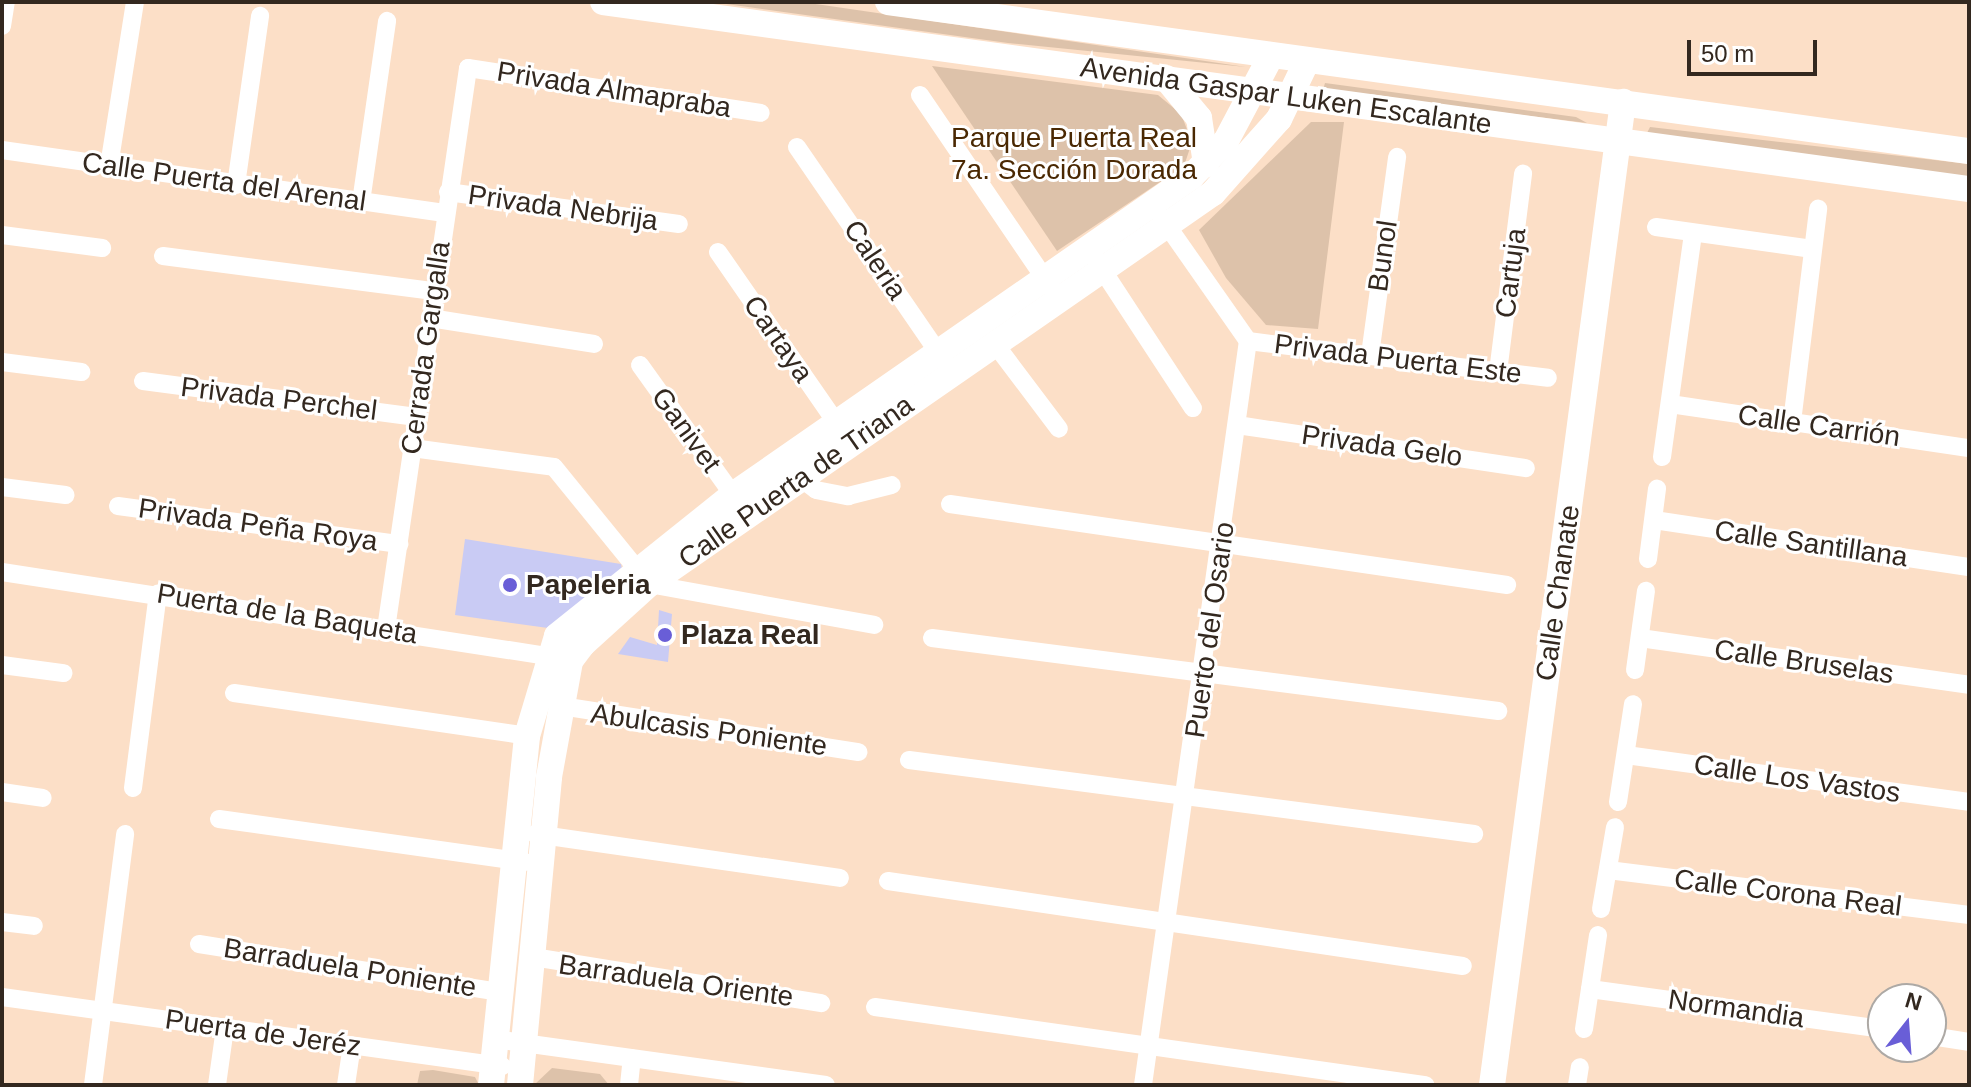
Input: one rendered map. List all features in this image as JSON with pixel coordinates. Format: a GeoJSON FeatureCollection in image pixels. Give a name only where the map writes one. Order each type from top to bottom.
{"type":"FeatureCollection","features":[{"type":"Feature","properties":{"kind":"street"},"geometry":{"type":"LineString","coordinates":[[2,26],[6,2]]}},
{"type":"Feature","properties":{"kind":"street"},"geometry":{"type":"LineString","coordinates":[[109,166],[135,2]]}},
{"type":"Feature","properties":{"kind":"street","name":"Avenida Gaspar Luken Escalante"},"geometry":{"type":"LineString","coordinates":[[603,2],[1969,189]]}},
{"type":"Feature","properties":{"kind":"street","name":"Avenida Gaspar Luken Escalante"},"geometry":{"type":"LineString","coordinates":[[888,2],[1306,63],[1623,102],[1969,151]]}},
{"type":"Feature","properties":{"kind":"street"},"geometry":{"type":"LineString","coordinates":[[236,185],[260,16]]}},
{"type":"Feature","properties":{"kind":"street"},"geometry":{"type":"LineString","coordinates":[[361,202],[387,21]]}},
{"type":"Feature","properties":{"kind":"street","name":"Calle Puerta de Triana"},"geometry":{"type":"LineString","coordinates":[[640,577],[1094,258],[1151,203],[1206,164],[1226,141],[1270,58]]}},
{"type":"Feature","properties":{"kind":"street","name":"Calle Puerta de Triana"},"geometry":{"type":"LineString","coordinates":[[1094,258],[1167,226],[1249,157],[1293,96],[1306,63]]}},
{"type":"Feature","properties":{"kind":"street","name":"Privada Almapraba"},"geometry":{"type":"LineString","coordinates":[[468,68],[761,113]]}},
{"type":"Feature","properties":{"kind":"street","name":"Cerrada Gargalla"},"geometry":{"type":"LineString","coordinates":[[386,629],[468,68]]}},
{"type":"Feature","properties":{"kind":"street"},"geometry":{"type":"LineString","coordinates":[[1166,78],[1199,118],[1206,164]]}},
{"type":"Feature","properties":{"kind":"street"},"geometry":{"type":"LineString","coordinates":[[920,95],[1050,288]]}},
{"type":"Feature","properties":{"kind":"street","name":"Calle Chanate"},"geometry":{"type":"LineString","coordinates":[[1492,1085],[1623,102]]}},
{"type":"Feature","properties":{"kind":"street"},"geometry":{"type":"LineString","coordinates":[[1226,141],[1249,157]]}},
{"type":"Feature","properties":{"kind":"street","name":"Caleria"},"geometry":{"type":"LineString","coordinates":[[797,147],[946,363]]}},
{"type":"Feature","properties":{"kind":"street","name":"Calle Puerta del Arenal"},"geometry":{"type":"LineString","coordinates":[[2,150],[445,213]]}},
{"type":"Feature","properties":{"kind":"street","name":"Bunol"},"geometry":{"type":"LineString","coordinates":[[1370,355],[1397,157]]}},
{"type":"Feature","properties":{"kind":"street","name":"Cartuja"},"geometry":{"type":"LineString","coordinates":[[1498,372],[1523,174]]}},
{"type":"Feature","properties":{"kind":"street","name":"Privada Nebrija"},"geometry":{"type":"LineString","coordinates":[[448,192],[679,224]]}},
{"type":"Feature","properties":{"kind":"street"},"geometry":{"type":"LineString","coordinates":[[1151,203],[1248,341]]}},
{"type":"Feature","properties":{"kind":"street"},"geometry":{"type":"LineString","coordinates":[[1792,422],[1818,209]]}},
{"type":"Feature","properties":{"kind":"street"},"geometry":{"type":"LineString","coordinates":[[1656,227],[1812,249]]}},
{"type":"Feature","properties":{"kind":"street"},"geometry":{"type":"LineString","coordinates":[[1662,457],[1693,233]]}},
{"type":"Feature","properties":{"kind":"street"},"geometry":{"type":"LineString","coordinates":[[2,235],[102,248]]}},
{"type":"Feature","properties":{"kind":"street","name":"Cartaya"},"geometry":{"type":"LineString","coordinates":[[718,252],[838,425]]}},
{"type":"Feature","properties":{"kind":"street"},"geometry":{"type":"LineString","coordinates":[[163,256],[434,291]]}},
{"type":"Feature","properties":{"kind":"street"},"geometry":{"type":"LineString","coordinates":[[1094,258],[1193,408]]}},
{"type":"Feature","properties":{"kind":"street","name":"Calle Puerta de Triana"},"geometry":{"type":"LineString","coordinates":[[558,658],[640,577],[733,495],[791,469],[838,425],[946,363],[995,344],[1050,288]]}},
{"type":"Feature","properties":{"kind":"street"},"geometry":{"type":"LineString","coordinates":[[430,318],[594,344]]}},
{"type":"Feature","properties":{"kind":"street","name":"Privada Puerta Este"},"geometry":{"type":"LineString","coordinates":[[1248,341],[1548,378]]}},
{"type":"Feature","properties":{"kind":"street","name":"Puerto del Osario"},"geometry":{"type":"LineString","coordinates":[[1143,1085],[1187,797],[1248,341]]}},
{"type":"Feature","properties":{"kind":"street"},"geometry":{"type":"LineString","coordinates":[[995,344],[1059,429]]}},
{"type":"Feature","properties":{"kind":"street"},"geometry":{"type":"LineString","coordinates":[[2,362],[81,372]]}},
{"type":"Feature","properties":{"kind":"street","name":"Ganivet"},"geometry":{"type":"LineString","coordinates":[[640,365],[733,495]]}},
{"type":"Feature","properties":{"kind":"street","name":"Privada Perchel"},"geometry":{"type":"LineString","coordinates":[[143,381],[415,417]]}},
{"type":"Feature","properties":{"kind":"street","name":"Calle Carrión"},"geometry":{"type":"LineString","coordinates":[[1670,404],[1969,448]]}},
{"type":"Feature","properties":{"kind":"street","name":"Privada Gelo"},"geometry":{"type":"LineString","coordinates":[[1237,425],[1526,468]]}},
{"type":"Feature","properties":{"kind":"street"},"geometry":{"type":"LineString","coordinates":[[412,448],[554,467],[640,577],[874,625]]}},
{"type":"Feature","properties":{"kind":"street"},"geometry":{"type":"LineString","coordinates":[[791,469],[848,496],[892,485]]}},
{"type":"Feature","properties":{"kind":"street"},"geometry":{"type":"LineString","coordinates":[[2,487],[65,495]]}},
{"type":"Feature","properties":{"kind":"street"},"geometry":{"type":"LineString","coordinates":[[1648,559],[1657,489]]}},
{"type":"Feature","properties":{"kind":"street"},"geometry":{"type":"LineString","coordinates":[[950,504],[1222,546],[1507,585]]}},
{"type":"Feature","properties":{"kind":"street","name":"Privada Peña Roya"},"geometry":{"type":"LineString","coordinates":[[118,506],[399,544]]}},
{"type":"Feature","properties":{"kind":"street","name":"Calle Santillana"},"geometry":{"type":"LineString","coordinates":[[1654,520],[1969,567]]}},
{"type":"Feature","properties":{"kind":"street","name":"Puerta de la Baqueta"},"geometry":{"type":"LineString","coordinates":[[2,572],[558,658]]}},
{"type":"Feature","properties":{"kind":"street"},"geometry":{"type":"LineString","coordinates":[[1635,670],[1646,591]]}},
{"type":"Feature","properties":{"kind":"street"},"geometry":{"type":"LineString","coordinates":[[133,788],[158,594]]}},
{"type":"Feature","properties":{"kind":"street"},"geometry":{"type":"LineString","coordinates":[[932,638],[1204,670],[1498,711]]}},
{"type":"Feature","properties":{"kind":"street","name":"Calle Bruselas"},"geometry":{"type":"LineString","coordinates":[[1640,638],[1969,685]]}},
{"type":"Feature","properties":{"kind":"street"},"geometry":{"type":"LineString","coordinates":[[522,1076],[544,834],[561,706],[558,658]]}},
{"type":"Feature","properties":{"kind":"street"},"geometry":{"type":"LineString","coordinates":[[492,1075],[511,862],[527,736],[558,658]]}},
{"type":"Feature","properties":{"kind":"street"},"geometry":{"type":"LineString","coordinates":[[2,665],[63,673]]}},
{"type":"Feature","properties":{"kind":"street"},"geometry":{"type":"LineString","coordinates":[[234,693],[527,736]]}},
{"type":"Feature","properties":{"kind":"street"},"geometry":{"type":"LineString","coordinates":[[1618,802],[1633,704]]}},
{"type":"Feature","properties":{"kind":"street","name":"Abulcasis Poniente"},"geometry":{"type":"LineString","coordinates":[[561,706],[858,752]]}},
{"type":"Feature","properties":{"kind":"street","name":"Calle Los Vastos"},"geometry":{"type":"LineString","coordinates":[[1626,755],[1969,802]]}},
{"type":"Feature","properties":{"kind":"street"},"geometry":{"type":"LineString","coordinates":[[909,760],[1474,834]]}},
{"type":"Feature","properties":{"kind":"street"},"geometry":{"type":"LineString","coordinates":[[2,792],[43,798]]}},
{"type":"Feature","properties":{"kind":"street"},"geometry":{"type":"LineString","coordinates":[[219,819],[511,862],[541,863]]}},
{"type":"Feature","properties":{"kind":"street"},"geometry":{"type":"LineString","coordinates":[[1601,909],[1615,827]]}},
{"type":"Feature","properties":{"kind":"street"},"geometry":{"type":"LineString","coordinates":[[93,1085],[125,834]]}},
{"type":"Feature","properties":{"kind":"street"},"geometry":{"type":"LineString","coordinates":[[514,834],[544,834],[840,878]]}},
{"type":"Feature","properties":{"kind":"street","name":"Calle Corona Real"},"geometry":{"type":"LineString","coordinates":[[1608,870],[1969,915]]}},
{"type":"Feature","properties":{"kind":"street"},"geometry":{"type":"LineString","coordinates":[[888,881],[1463,966]]}},
{"type":"Feature","properties":{"kind":"street"},"geometry":{"type":"LineString","coordinates":[[2,922],[34,926]]}},
{"type":"Feature","properties":{"kind":"street"},"geometry":{"type":"LineString","coordinates":[[1584,1029],[1598,935]]}},
{"type":"Feature","properties":{"kind":"street","name":"Barraduela Poniente"},"geometry":{"type":"LineString","coordinates":[[199,944],[500,992]]}},
{"type":"Feature","properties":{"kind":"street","name":"Barraduela Oriente"},"geometry":{"type":"LineString","coordinates":[[533,957],[821,1003]]}},
{"type":"Feature","properties":{"kind":"street","name":"Normandia"},"geometry":{"type":"LineString","coordinates":[[1590,989],[1867,1027]]}},
{"type":"Feature","properties":{"kind":"street","name":"Puerta de Jeréz"},"geometry":{"type":"LineString","coordinates":[[2,997],[352,1045],[492,1075],[522,1076]]}},
{"type":"Feature","properties":{"kind":"street"},"geometry":{"type":"LineString","coordinates":[[875,1007],[1149,1049],[1425,1085]]}},
{"type":"Feature","properties":{"kind":"street"},"geometry":{"type":"LineString","coordinates":[[217,1085],[225,1028]]}},
{"type":"Feature","properties":{"kind":"street"},"geometry":{"type":"LineString","coordinates":[[495,1039],[526,1039],[756,1080],[826,1085]]}},
{"type":"Feature","properties":{"kind":"street"},"geometry":{"type":"LineString","coordinates":[[1947,1039],[1969,1042]]}},
{"type":"Feature","properties":{"kind":"street"},"geometry":{"type":"LineString","coordinates":[[346,1085],[352,1045]]}},
{"type":"Feature","properties":{"kind":"street"},"geometry":{"type":"LineString","coordinates":[[629,1085],[632,1058]]}},
{"type":"Feature","properties":{"kind":"green space"},"geometry":{"type":"Polygon","coordinates":[[[712,2],[802,2],[1246,67],[1008,43],[712,2]]]}},
{"type":"Feature","properties":{"kind":"green space","name":"Parque Puerta Real 7a. Sección Dorada"},"geometry":{"type":"Polygon","coordinates":[[[932,66],[1158,95],[1181,114],[1192,142],[1184,166],[1057,251],[932,66]]]}},
{"type":"Feature","properties":{"kind":"green space"},"geometry":{"type":"Polygon","coordinates":[[[1325,83],[1576,117],[1587,123],[1323,90],[1325,83]]]}},
{"type":"Feature","properties":{"kind":"green space"},"geometry":{"type":"Polygon","coordinates":[[[1311,122],[1344,122],[1318,329],[1266,325],[1226,278],[1199,230],[1311,122]]]}},
{"type":"Feature","properties":{"kind":"green space"},"geometry":{"type":"Polygon","coordinates":[[[1650,127],[1969,164],[1969,178],[1647,133],[1650,127]]]}},
{"type":"Feature","properties":{"kind":"green space"},"geometry":{"type":"Polygon","coordinates":[[[552,1068],[600,1074],[609,1085],[534,1085],[552,1068]]]}},
{"type":"Feature","properties":{"kind":"green space"},"geometry":{"type":"Polygon","coordinates":[[[433,1070],[475,1077],[479,1085],[417,1085],[420,1071],[433,1070]]]}},
{"type":"Feature","properties":{"kind":"building"},"geometry":{"type":"Polygon","coordinates":[[[465,539],[621,564],[622,569],[548,628],[455,615],[465,539]]]}},
{"type":"Feature","properties":{"kind":"building","name":"Plaza Real"},"geometry":{"type":"Polygon","coordinates":[[[659,610],[672,614],[668,662],[618,654],[630,637],[657,645],[659,610]]]}},
{"type":"Feature","properties":{"kind":"place","name":"Papeleria"},"geometry":{"type":"Point","coordinates":[510,585]}},
{"type":"Feature","properties":{"kind":"place","name":"Plaza Real"},"geometry":{"type":"Point","coordinates":[665,635]}}]}
